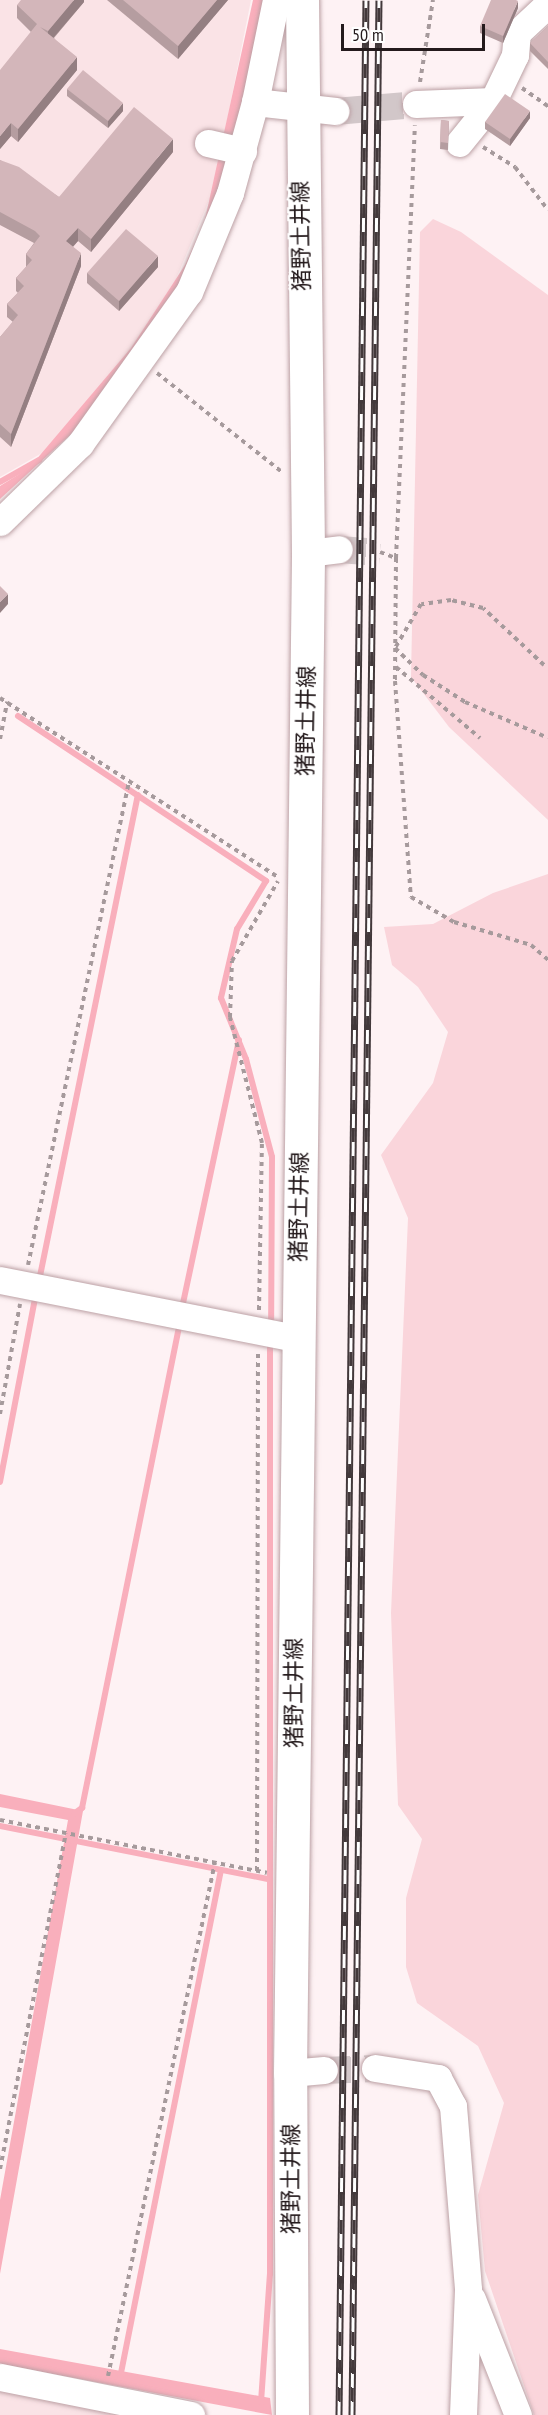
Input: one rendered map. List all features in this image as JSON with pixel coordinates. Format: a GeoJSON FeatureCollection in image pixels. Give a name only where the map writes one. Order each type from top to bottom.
{"type":"FeatureCollection","features":[{"type":"Feature","properties":{"kind":"main road","name":"猪野土井線"},"geometry":{"type":"LineString","coordinates":[[292,2415],[290,2073],[297,1338],[292,886],[323,551],[307,492],[299,110],[302,0]]}},
{"type":"Feature","properties":{"kind":"street"},"geometry":{"type":"LineString","coordinates":[[0,522],[80,444],[143,361],[189,292],[243,151],[276,0]]}},
{"type":"Feature","properties":{"kind":"street"},"geometry":{"type":"LineString","coordinates":[[464,137],[499,91],[517,33],[548,4]]}},
{"type":"Feature","properties":{"kind":"street"},"geometry":{"type":"LineString","coordinates":[[416,104],[499,91]]}},
{"type":"Feature","properties":{"kind":"street"},"geometry":{"type":"LineString","coordinates":[[255,102],[299,110],[335,111]]}},
{"type":"Feature","properties":{"kind":"street"},"geometry":{"type":"LineString","coordinates":[[208,143],[243,151]]}},
{"type":"Feature","properties":{"kind":"street"},"geometry":{"type":"LineString","coordinates":[[12,1282],[297,1338]]}},
{"type":"Feature","properties":{"kind":"street"},"geometry":{"type":"LineString","coordinates":[[375,2068],[438,2078],[453,2106],[468,2289],[464,2415]]}},
{"type":"Feature","properties":{"kind":"street"},"geometry":{"type":"LineString","coordinates":[[290,2073],[324,2070]]}},
{"type":"Feature","properties":{"kind":"street"},"geometry":{"type":"LineString","coordinates":[[468,2289],[518,2415]]}},
{"type":"Feature","properties":{"kind":"street"},"geometry":{"type":"LineString","coordinates":[[0,2377],[191,2415]]}},
{"type":"Feature","properties":{"kind":"path"},"geometry":{"type":"LineString","coordinates":[[433,0],[416,104],[396,558],[395,666],[411,897],[454,922],[531,945],[548,960]]}},
{"type":"Feature","properties":{"kind":"path"},"geometry":{"type":"LineString","coordinates":[[499,91],[548,106]]}},
{"type":"Feature","properties":{"kind":"path"},"geometry":{"type":"LineString","coordinates":[[464,137],[516,167],[548,210]]}},
{"type":"Feature","properties":{"kind":"path"},"geometry":{"type":"LineString","coordinates":[[143,361],[307,492]]}},
{"type":"Feature","properties":{"kind":"path"},"geometry":{"type":"LineString","coordinates":[[380,552],[396,558]]}},
{"type":"Feature","properties":{"kind":"path"},"geometry":{"type":"LineString","coordinates":[[395,648],[421,604],[450,600],[483,608],[544,665]]}},
{"type":"Feature","properties":{"kind":"path"},"geometry":{"type":"LineString","coordinates":[[395,648],[423,675],[465,702],[548,738]]}},
{"type":"Feature","properties":{"kind":"path"},"geometry":{"type":"LineString","coordinates":[[395,666],[480,738]]}},
{"type":"Feature","properties":{"kind":"path"},"geometry":{"type":"LineString","coordinates":[[0,698],[292,886],[252,917],[232,961],[230,1017],[262,1143],[258,1331],[257,1871]]}},
{"type":"Feature","properties":{"kind":"path"},"geometry":{"type":"LineString","coordinates":[[0,739],[7,702]]}},
{"type":"Feature","properties":{"kind":"path"},"geometry":{"type":"LineString","coordinates":[[0,1414],[12,1282],[129,781]]}},
{"type":"Feature","properties":{"kind":"path"},"geometry":{"type":"LineString","coordinates":[[0,1820],[293,1878]]}},
{"type":"Feature","properties":{"kind":"path"},"geometry":{"type":"LineString","coordinates":[[0,2169],[66,1833]]}},
{"type":"Feature","properties":{"kind":"path"},"geometry":{"type":"LineString","coordinates":[[104,2397],[215,1862]]}},
{"type":"Feature","properties":{"kind":"shaded area"},"geometry":{"type":"Polygon","coordinates":[[[0,0],[251,0],[213,191],[176,279],[128,353],[42,453],[0,477],[0,0]]]}},
{"type":"Feature","properties":{"kind":"shaded area"},"geometry":{"type":"Polygon","coordinates":[[[253,0],[271,0],[198,263],[107,401],[0,499],[0,486],[29,468],[131,348],[185,265],[204,224],[253,0]]]}},
{"type":"Feature","properties":{"kind":"shaded area"},"geometry":{"type":"Polygon","coordinates":[[[433,219],[461,232],[548,295],[548,820],[449,727],[411,677],[420,232],[433,219]]]}},
{"type":"Feature","properties":{"kind":"shaded area"},"geometry":{"type":"Polygon","coordinates":[[[548,874],[548,2415],[534,2415],[485,2271],[478,2195],[504,2103],[478,2046],[417,2003],[406,1967],[406,1898],[422,1839],[398,1805],[391,1613],[408,1218],[381,1155],[433,1083],[448,1032],[418,987],[392,965],[384,927],[433,924],[493,893],[548,874]]]}},
{"type":"Feature","properties":{"kind":"shaded area"},"geometry":{"type":"Polygon","coordinates":[[[0,1794],[83,1811],[0,2274],[0,2200],[68,1820],[0,1807],[0,1794]]]}},
{"type":"Feature","properties":{"kind":"shaded area"},"geometry":{"type":"Polygon","coordinates":[[[0,2349],[270,2398],[272,2415],[0,2364],[0,2349]]]}},
{"type":"Feature","properties":{"kind":"shaded area"},"geometry":{"type":"Polygon","coordinates":[[[0,2389],[130,2415],[0,2415],[0,2389]]]}},
{"type":"Feature","properties":{"kind":"building"},"geometry":{"type":"Polygon","coordinates":[[[21,0],[74,0],[48,31],[40,27],[77,57],[18,129],[11,123],[0,136],[0,70],[37,24],[17,5],[21,0]]]}},
{"type":"Feature","properties":{"kind":"building"},"geometry":{"type":"Polygon","coordinates":[[[123,0],[217,0],[178,46],[123,0]]]}},
{"type":"Feature","properties":{"kind":"building"},"geometry":{"type":"Polygon","coordinates":[[[491,0],[518,1],[503,36],[480,26],[491,0]]]}},
{"type":"Feature","properties":{"kind":"building"},"geometry":{"type":"Polygon","coordinates":[[[548,26],[548,62],[530,43],[548,26]]]}},
{"type":"Feature","properties":{"kind":"building"},"geometry":{"type":"Polygon","coordinates":[[[83,70],[123,103],[108,121],[67,89],[83,70]]]}},
{"type":"Feature","properties":{"kind":"building"},"geometry":{"type":"Polygon","coordinates":[[[505,94],[530,111],[510,139],[485,122],[505,94]]]}},
{"type":"Feature","properties":{"kind":"building"},"geometry":{"type":"Polygon","coordinates":[[[134,107],[173,139],[91,239],[78,228],[66,241],[81,253],[11,434],[0,424],[0,337],[18,315],[7,304],[24,286],[16,278],[32,260],[26,254],[40,236],[0,212],[0,160],[19,167],[59,197],[134,107]]]}},
{"type":"Feature","properties":{"kind":"building"},"geometry":{"type":"Polygon","coordinates":[[[441,120],[449,121],[448,143],[440,142],[441,120]]]}},
{"type":"Feature","properties":{"kind":"building"},"geometry":{"type":"Polygon","coordinates":[[[126,229],[158,256],[119,301],[87,273],[126,229]]]}},
{"type":"Feature","properties":{"kind":"building"},"geometry":{"type":"Polygon","coordinates":[[[0,586],[8,594],[0,602],[0,586]]]}},
{"type":"Feature","properties":{"kind":"waterway"},"geometry":{"type":"LineString","coordinates":[[0,482],[39,460]]}},
{"type":"Feature","properties":{"kind":"waterway"},"geometry":{"type":"LineString","coordinates":[[18,716],[266,881],[237,929],[221,998],[246,1059],[272,1157],[271,1326]]}},
{"type":"Feature","properties":{"kind":"waterway"},"geometry":{"type":"LineString","coordinates":[[39,1281],[138,795]]}},
{"type":"Feature","properties":{"kind":"waterway"},"geometry":{"type":"LineString","coordinates":[[182,1308],[239,1040]]}},
{"type":"Feature","properties":{"kind":"waterway"},"geometry":{"type":"LineString","coordinates":[[0,1482],[36,1294]]}},
{"type":"Feature","properties":{"kind":"waterway"},"geometry":{"type":"LineString","coordinates":[[75,1813],[82,1808],[180,1321]]}},
{"type":"Feature","properties":{"kind":"waterway"},"geometry":{"type":"LineString","coordinates":[[261,2402],[270,2274],[270,1339]]}},
{"type":"Feature","properties":{"kind":"waterway"},"geometry":{"type":"LineString","coordinates":[[0,1826],[268,1879]]}},
{"type":"Feature","properties":{"kind":"waterway"},"geometry":{"type":"LineString","coordinates":[[120,2378],[221,1870]]}},
{"type":"Feature","properties":{"kind":"tunnel"},"geometry":{"type":"LineString","coordinates":[[335,111],[416,104]]}},
{"type":"Feature","properties":{"kind":"tunnel"},"geometry":{"type":"LineString","coordinates":[[339,549],[380,552]]}},
{"type":"Feature","properties":{"kind":"tunnel"},"geometry":{"type":"LineString","coordinates":[[324,2070],[375,2068]]}},
{"type":"Feature","properties":{"kind":"railway"},"geometry":{"type":"LineString","coordinates":[[339,2415],[366,0]]}},
{"type":"Feature","properties":{"kind":"railway"},"geometry":{"type":"LineString","coordinates":[[352,2415],[379,0]]}}]}
